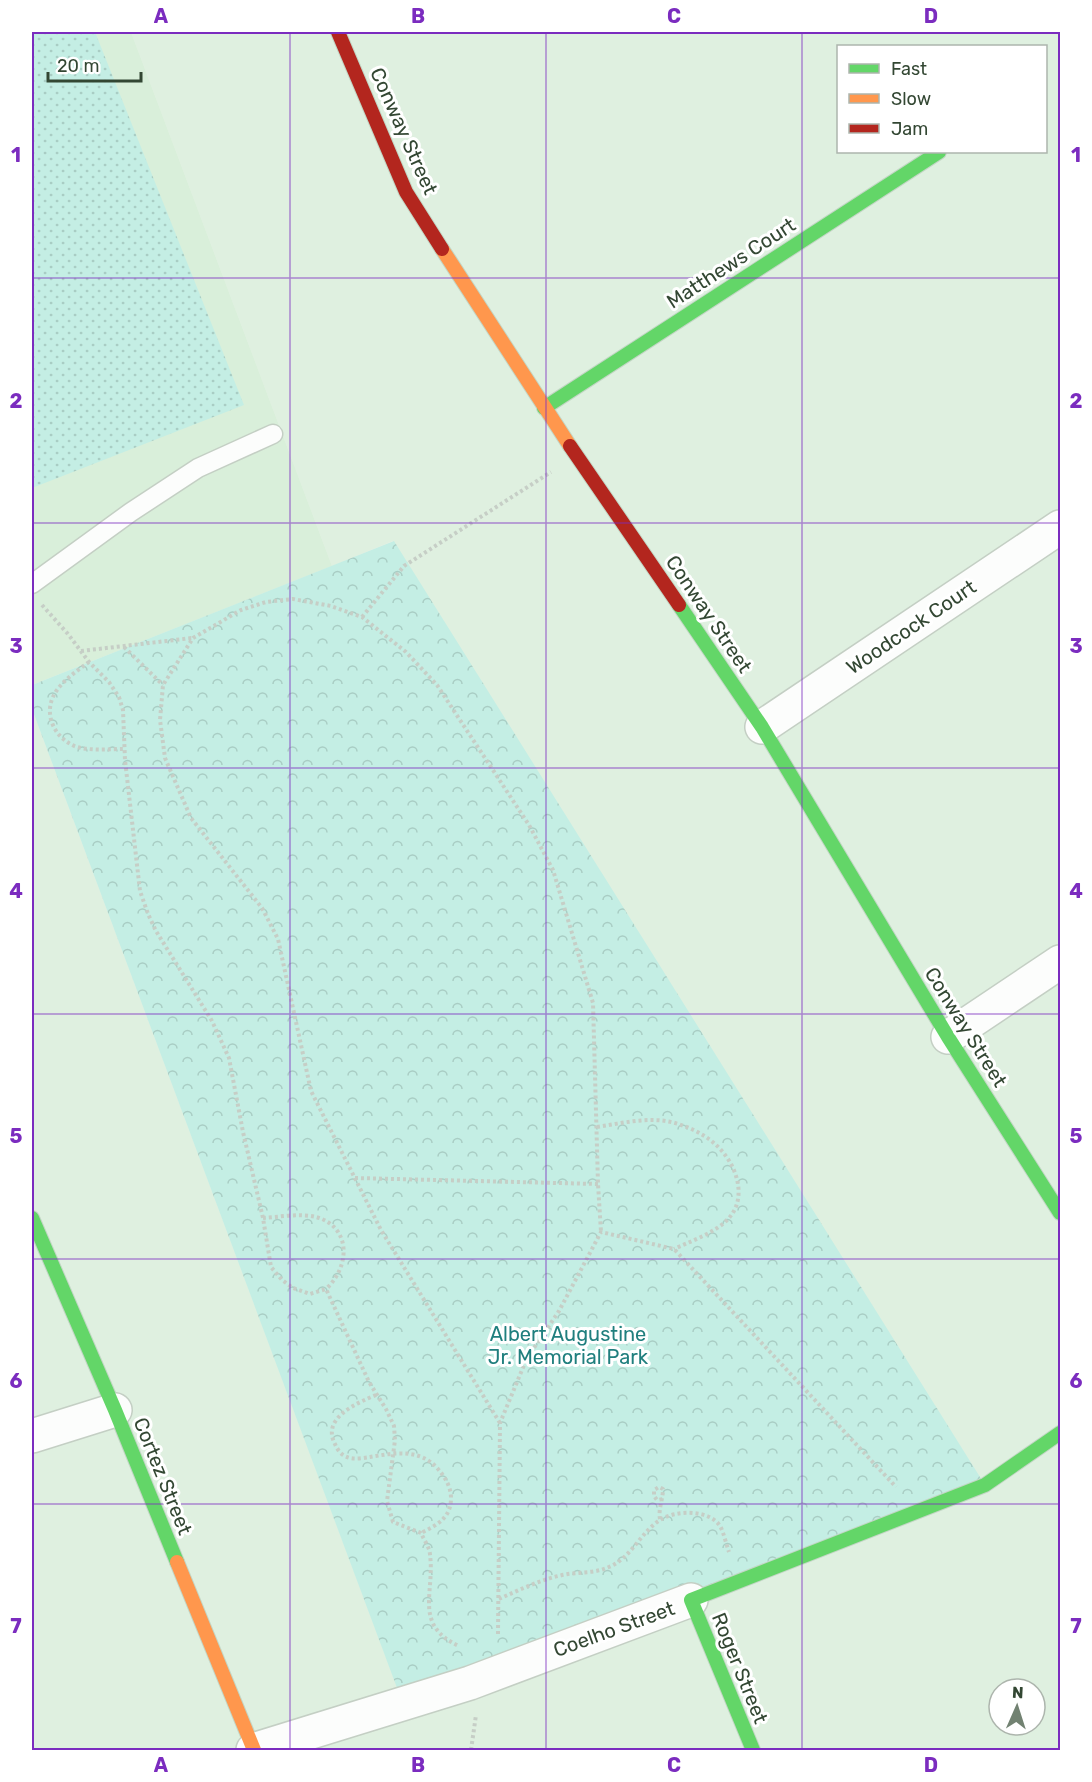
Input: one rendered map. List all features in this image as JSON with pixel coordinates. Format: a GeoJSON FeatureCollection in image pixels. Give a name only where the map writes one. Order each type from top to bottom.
{"type":"FeatureCollection","features":[{"type":"Feature","properties":{"kind":"street","name":"Conway Street"},"geometry":{"type":"LineString","coordinates":[[338,32],[406,192],[544,408],[762,727],[948,1037],[1060,1213]]}},
{"type":"Feature","properties":{"kind":"street","name":"Matthews Court"},"geometry":{"type":"LineString","coordinates":[[544,408],[937,153]]}},
{"type":"Feature","properties":{"kind":"street","name":"Woodcock Court"},"geometry":{"type":"LineString","coordinates":[[762,727],[1060,527]]}},
{"type":"Feature","properties":{"kind":"street"},"geometry":{"type":"LineString","coordinates":[[948,1037],[1060,963]]}},
{"type":"Feature","properties":{"kind":"street","name":"Cortez Street"},"geometry":{"type":"LineString","coordinates":[[32,1218],[115,1410],[253,1750]]}},
{"type":"Feature","properties":{"kind":"street"},"geometry":{"type":"LineString","coordinates":[[32,1436],[115,1410]]}},
{"type":"Feature","properties":{"kind":"street","name":"Coelho Street"},"geometry":{"type":"LineString","coordinates":[[253,1750],[470,1683],[691,1600],[985,1485],[1060,1433]]}},
{"type":"Feature","properties":{"kind":"street","name":"Roger Street"},"geometry":{"type":"LineString","coordinates":[[691,1600],[753,1750]]}},
{"type":"Feature","properties":{"kind":"lane"},"geometry":{"type":"LineString","coordinates":[[32,584],[130,512],[198,468],[273,434]]}},
{"type":"Feature","properties":{"kind":"path"},"geometry":{"type":"LineString","coordinates":[[362,618],[404,566],[577,455]]}},
{"type":"Feature","properties":{"kind":"path"},"geometry":{"type":"LineString","coordinates":[[81,651],[193,638],[241,610],[266,602],[293,599],[331,606],[362,618],[406,652],[437,685],[529,825],[553,870],[593,1003],[601,1233],[559,1311],[527,1358],[500,1423],[498,1634]]}},
{"type":"Feature","properties":{"kind":"path"},"geometry":{"type":"LineString","coordinates":[[39,602],[89,662],[109,682],[119,697],[123,710],[124,749],[140,891],[156,931],[212,1021],[229,1058],[263,1218],[271,1267],[282,1280],[293,1288],[310,1293],[327,1289],[336,1280],[342,1268],[344,1252],[340,1236],[331,1224],[314,1216],[263,1218]]}},
{"type":"Feature","properties":{"kind":"path"},"geometry":{"type":"LineString","coordinates":[[193,638],[163,685],[160,720],[165,758],[191,818],[262,908],[278,939],[311,1091],[381,1230],[500,1423]]}},
{"type":"Feature","properties":{"kind":"path"},"geometry":{"type":"LineString","coordinates":[[123,646],[163,685]]}},
{"type":"Feature","properties":{"kind":"path"},"geometry":{"type":"LineString","coordinates":[[89,662],[57,690],[51,709],[52,726],[60,737],[78,747],[124,749]]}},
{"type":"Feature","properties":{"kind":"path"},"geometry":{"type":"LineString","coordinates":[[597,1127],[651,1119],[674,1123],[698,1132],[716,1145],[733,1167],[738,1180],[739,1196],[735,1209],[726,1221],[674,1249]]}},
{"type":"Feature","properties":{"kind":"path"},"geometry":{"type":"LineString","coordinates":[[355,1178],[598,1184]]}},
{"type":"Feature","properties":{"kind":"path"},"geometry":{"type":"LineString","coordinates":[[601,1233],[674,1249],[893,1482],[912,1513]]}},
{"type":"Feature","properties":{"kind":"path"},"geometry":{"type":"LineString","coordinates":[[327,1289],[376,1395],[386,1408],[394,1426],[396,1440],[387,1502],[393,1522],[421,1533],[430,1554],[428,1610],[431,1622],[447,1641],[459,1646]]}},
{"type":"Feature","properties":{"kind":"path"},"geometry":{"type":"LineString","coordinates":[[376,1395],[354,1404],[341,1414],[333,1424],[332,1439],[339,1452],[347,1457],[362,1458],[394,1453],[415,1454],[430,1460],[446,1480],[451,1493],[451,1505],[447,1517],[421,1533]]}},
{"type":"Feature","properties":{"kind":"path"},"geometry":{"type":"LineString","coordinates":[[660,1520],[663,1499]]}},
{"type":"Feature","properties":{"kind":"path"},"geometry":{"type":"LineString","coordinates":[[499,1599],[554,1578],[611,1567],[628,1554],[660,1520],[677,1514],[694,1512],[707,1516],[719,1525],[732,1559]]}},
{"type":"Feature","properties":{"kind":"path"},"geometry":{"type":"LineString","coordinates":[[471,1750],[478,1706]]}},
{"type":"Feature","properties":{"kind":"shaded area"},"geometry":{"type":"Polygon","coordinates":[[[32,32],[131,32],[332,566],[32,685],[32,32]]]}},
{"type":"Feature","properties":{"kind":"shaded area"},"geometry":{"type":"Polygon","coordinates":[[[131,32],[1060,32],[1060,1750],[32,1750],[32,709],[403,1703],[393,541],[332,566],[131,32]]]}},
{"type":"Feature","properties":{"kind":"green space"},"geometry":{"type":"Polygon","coordinates":[[[32,32],[95,32],[244,405],[32,488],[32,32]]]}},
{"type":"Feature","properties":{"kind":"green space","name":"Albert Augustine Jr. Memorial Park"},"geometry":{"type":"Polygon","coordinates":[[[394,541],[985,1485],[403,1704],[32,709],[32,685],[394,541]]]}},
{"type":"Feature","properties":{"kind":"traffic: fast"},"geometry":{"type":"LineString","coordinates":[[544,408],[937,153]]}},
{"type":"Feature","properties":{"kind":"traffic: fast"},"geometry":{"type":"LineString","coordinates":[[679,605],[762,727],[948,1037],[1060,1213]]}},
{"type":"Feature","properties":{"kind":"traffic: fast"},"geometry":{"type":"LineString","coordinates":[[32,1218],[115,1410],[177,1562]]}},
{"type":"Feature","properties":{"kind":"traffic: fast"},"geometry":{"type":"LineString","coordinates":[[753,1750],[691,1600],[985,1485],[1060,1433]]}},
{"type":"Feature","properties":{"kind":"traffic: slow"},"geometry":{"type":"LineString","coordinates":[[442,249],[570,446]]}},
{"type":"Feature","properties":{"kind":"traffic: slow"},"geometry":{"type":"LineString","coordinates":[[177,1562],[254,1750]]}},
{"type":"Feature","properties":{"kind":"traffic: jam"},"geometry":{"type":"LineString","coordinates":[[338,32],[406,192],[442,249]]}},
{"type":"Feature","properties":{"kind":"traffic: jam"},"geometry":{"type":"LineString","coordinates":[[570,446],[679,605]]}}]}
